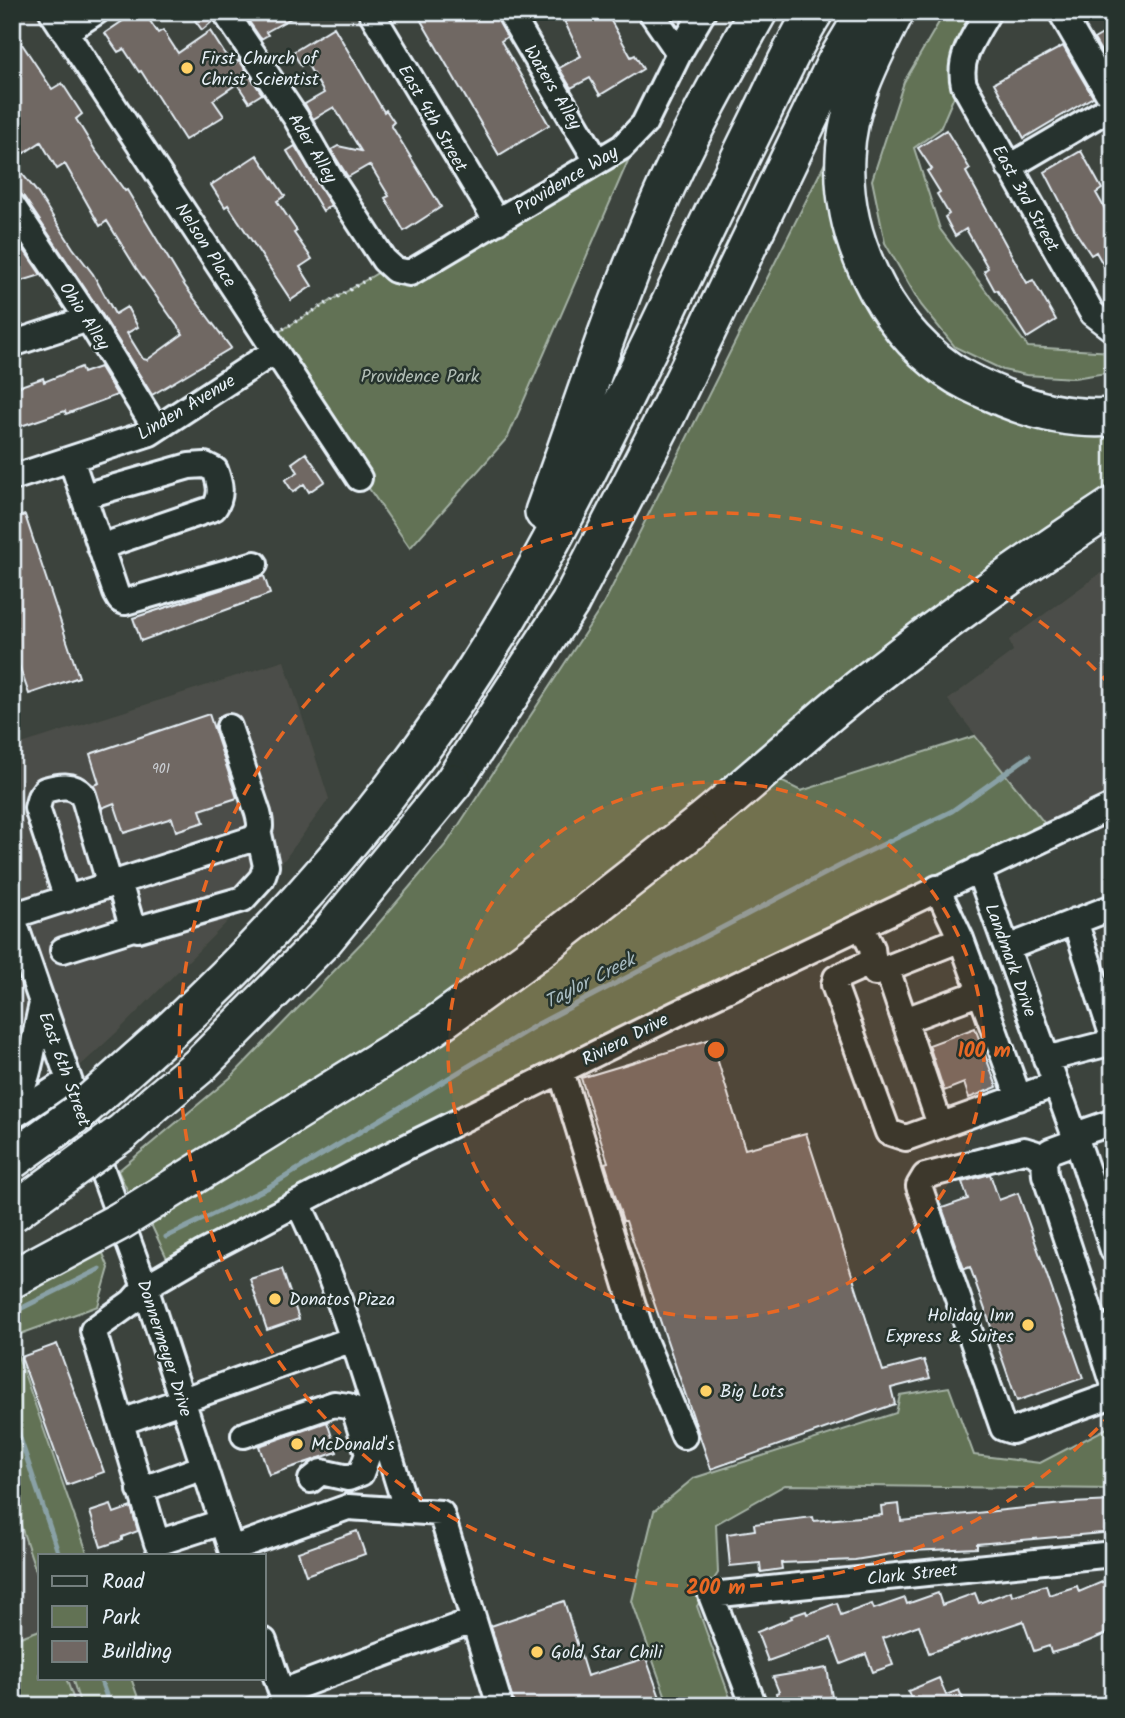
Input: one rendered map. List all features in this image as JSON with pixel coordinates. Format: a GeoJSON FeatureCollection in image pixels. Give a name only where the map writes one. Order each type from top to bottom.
{"type":"FeatureCollection","features":[{"type":"Feature","properties":{"kind":"highway"},"geometry":{"type":"LineString","coordinates":[[500,631],[657,206],[699,120],[758,12]]}},
{"type":"Feature","properties":{"kind":"highway"},"geometry":{"type":"LineString","coordinates":[[12,1160],[79,1112],[216,988],[352,838],[414,760],[500,631],[596,454],[718,200],[814,12]]}},
{"type":"Feature","properties":{"kind":"highway"},"geometry":{"type":"LineString","coordinates":[[12,1213],[124,1132],[199,1066],[324,940],[453,783],[570,604],[666,416],[836,62],[866,12]]}},
{"type":"Feature","properties":{"kind":"highway"},"geometry":{"type":"LineString","coordinates":[[895,12],[861,79],[850,117],[845,154],[844,181],[850,219],[876,289],[928,354],[967,382],[1028,408],[1073,416],[1113,417]]}},
{"type":"Feature","properties":{"kind":"highway"},"geometry":{"type":"LineString","coordinates":[[12,1279],[120,1221],[433,1027],[535,953],[696,826],[757,777],[835,708],[965,607],[1002,579],[1113,506]]}},
{"type":"Feature","properties":{"kind":"street"},"geometry":{"type":"LineString","coordinates":[[59,22],[96,12]]}},
{"type":"Feature","properties":{"kind":"street","name":"Ader Alley"},"geometry":{"type":"LineString","coordinates":[[225,12],[296,118],[329,176],[400,270]]}},
{"type":"Feature","properties":{"kind":"street","name":"East 4th Street"},"geometry":{"type":"LineString","coordinates":[[372,12],[497,222]]}},
{"type":"Feature","properties":{"kind":"street","name":"Waters Alley"},"geometry":{"type":"LineString","coordinates":[[509,12],[597,162]]}},
{"type":"Feature","properties":{"kind":"street"},"geometry":{"type":"LineString","coordinates":[[651,12],[679,53]]}},
{"type":"Feature","properties":{"kind":"street","name":"Providence Way"},"geometry":{"type":"LineString","coordinates":[[400,270],[497,222],[622,147],[644,124],[679,53],[703,12]]}},
{"type":"Feature","properties":{"kind":"street","name":"East 3rd Street"},"geometry":{"type":"LineString","coordinates":[[988,12],[965,53],[960,71],[964,85],[1091,313],[1106,325]]}},
{"type":"Feature","properties":{"kind":"street"},"geometry":{"type":"LineString","coordinates":[[1009,167],[1113,104],[1061,12]]}},
{"type":"Feature","properties":{"kind":"street","name":"Nelson Place"},"geometry":{"type":"LineString","coordinates":[[59,22],[359,478]]}},
{"type":"Feature","properties":{"kind":"street","name":"Ohio Alley"},"geometry":{"type":"LineString","coordinates":[[13,207],[88,319],[156,429]]}},
{"type":"Feature","properties":{"kind":"street"},"geometry":{"type":"LineString","coordinates":[[12,344],[88,319]]}},
{"type":"Feature","properties":{"kind":"street","name":"Linden Avenue"},"geometry":{"type":"LineString","coordinates":[[12,478],[134,439],[156,429],[275,351]]}},
{"type":"Feature","properties":{"kind":"street"},"geometry":{"type":"LineString","coordinates":[[71,459],[120,600],[125,602],[255,564]]}},
{"type":"Feature","properties":{"kind":"street"},"geometry":{"type":"LineString","coordinates":[[84,496],[189,466],[205,465],[215,470],[220,482],[220,497],[214,508],[100,547]]}},
{"type":"Feature","properties":{"kind":"street"},"geometry":{"type":"LineString","coordinates":[[62,950],[243,899],[262,878],[266,866],[259,834],[261,826],[229,727]]}},
{"type":"Feature","properties":{"kind":"street"},"geometry":{"type":"LineString","coordinates":[[67,899],[37,808],[45,790],[68,785],[78,789],[83,795],[133,928]]}},
{"type":"Feature","properties":{"kind":"street","name":"Riviera Drive"},"geometry":{"type":"LineString","coordinates":[[122,1422],[93,1330],[132,1302],[145,1287],[203,1253],[370,1165],[937,888],[1113,806]]}},
{"type":"Feature","properties":{"kind":"street"},"geometry":{"type":"LineString","coordinates":[[12,916],[252,839],[259,834]]}},
{"type":"Feature","properties":{"kind":"street","name":"Landmark Drive"},"geometry":{"type":"LineString","coordinates":[[978,869],[1076,1138],[1113,1250]]}},
{"type":"Feature","properties":{"kind":"street"},"geometry":{"type":"LineString","coordinates":[[937,888],[961,939],[1019,1098]]}},
{"type":"Feature","properties":{"kind":"street"},"geometry":{"type":"LineString","coordinates":[[1007,947],[1113,907]]}},
{"type":"Feature","properties":{"kind":"street","name":"East 6th Street"},"geometry":{"type":"LineString","coordinates":[[12,916],[92,1143]]}},
{"type":"Feature","properties":{"kind":"street"},"geometry":{"type":"LineString","coordinates":[[1046,1059],[1113,1040],[1075,921]]}},
{"type":"Feature","properties":{"kind":"street"},"geometry":{"type":"LineString","coordinates":[[861,926],[872,948],[936,1127]]}},
{"type":"Feature","properties":{"kind":"street"},"geometry":{"type":"LineString","coordinates":[[961,939],[878,968],[836,978],[834,985],[888,1132],[906,1138],[1056,1084]]}},
{"type":"Feature","properties":{"kind":"street"},"geometry":{"type":"LineString","coordinates":[[878,968],[905,1020],[936,1127]]}},
{"type":"Feature","properties":{"kind":"street"},"geometry":{"type":"LineString","coordinates":[[905,1020],[981,992]]}},
{"type":"Feature","properties":{"kind":"street"},"geometry":{"type":"LineString","coordinates":[[12,1108],[24,1084],[42,1004]]}},
{"type":"Feature","properties":{"kind":"street"},"geometry":{"type":"LineString","coordinates":[[561,1071],[643,1338],[684,1436]]}},
{"type":"Feature","properties":{"kind":"street"},"geometry":{"type":"LineString","coordinates":[[12,1117],[69,1080]]}},
{"type":"Feature","properties":{"kind":"street"},"geometry":{"type":"LineString","coordinates":[[1113,1122],[1050,1151],[1044,1161],[1045,1175],[1105,1327],[1113,1382]]}},
{"type":"Feature","properties":{"kind":"street","name":"Donnermeyer Drive"},"geometry":{"type":"LineString","coordinates":[[92,1143],[145,1287],[232,1552]]}},
{"type":"Feature","properties":{"kind":"street"},"geometry":{"type":"LineString","coordinates":[[1044,1161],[1034,1153],[1024,1150],[926,1176],[919,1186],[1003,1429],[1012,1431],[1110,1396],[1113,1388]]}},
{"type":"Feature","properties":{"kind":"street"},"geometry":{"type":"LineString","coordinates":[[298,1203],[331,1275],[354,1339],[407,1511]]}},
{"type":"Feature","properties":{"kind":"street"},"geometry":{"type":"LineString","coordinates":[[222,1522],[157,1543],[122,1422],[354,1339]]}},
{"type":"Feature","properties":{"kind":"street"},"geometry":{"type":"LineString","coordinates":[[244,1435],[334,1404],[355,1409],[368,1454],[361,1474],[348,1478],[321,1472],[311,1480]]}},
{"type":"Feature","properties":{"kind":"street"},"geometry":{"type":"LineString","coordinates":[[141,1490],[204,1467]]}},
{"type":"Feature","properties":{"kind":"street"},"geometry":{"type":"LineString","coordinates":[[232,1552],[348,1507],[441,1513],[499,1706]]}},
{"type":"Feature","properties":{"kind":"street","name":"Clark Street"},"geometry":{"type":"LineString","coordinates":[[754,1706],[711,1595],[1113,1554]]}},
{"type":"Feature","properties":{"kind":"street"},"geometry":{"type":"LineString","coordinates":[[266,1647],[284,1699],[472,1620]]}},
{"type":"Feature","properties":{"kind":"path"},"geometry":{"type":"LineString","coordinates":[[275,351],[277,333],[400,270]]}},
{"type":"Feature","properties":{"kind":"shaded area"},"geometry":{"type":"Polygon","coordinates":[[[1113,564],[1113,806],[1053,834],[948,700],[1013,651],[1009,640],[1113,564]]]}},
{"type":"Feature","properties":{"kind":"shaded area"},"geometry":{"type":"Polygon","coordinates":[[[284,661],[329,799],[285,859],[238,911],[68,1077],[42,1005],[12,1108],[12,747],[284,661]]]}},
{"type":"Feature","properties":{"kind":"shaded area"},"geometry":{"type":"Polygon","coordinates":[[[12,1359],[40,1554],[38,1680],[124,1680],[133,1706],[12,1706],[12,1359]]]}},
{"type":"Feature","properties":{"kind":"green space"},"geometry":{"type":"Polygon","coordinates":[[[945,12],[973,12],[956,46],[955,94],[940,129],[914,148],[940,229],[1028,347],[1113,352],[1113,372],[1074,378],[1026,375],[1003,370],[955,347],[921,305],[885,243],[872,180],[904,82],[945,12]]]}},
{"type":"Feature","properties":{"kind":"green space","name":"Providence Park"},"geometry":{"type":"Polygon","coordinates":[[[644,124],[508,437],[410,548],[275,352],[277,333],[381,271],[395,270],[644,124]]]}},
{"type":"Feature","properties":{"kind":"green space"},"geometry":{"type":"Polygon","coordinates":[[[836,141],[849,264],[999,415],[1057,434],[1113,435],[1113,488],[750,766],[801,791],[975,736],[1053,834],[173,1271],[149,1220],[132,1200],[118,1171],[230,1078],[368,936],[447,843],[603,605],[836,141]]]}},
{"type":"Feature","properties":{"kind":"green space"},"geometry":{"type":"Polygon","coordinates":[[[102,1251],[109,1268],[98,1306],[12,1337],[12,1301],[102,1251]]]}},
{"type":"Feature","properties":{"kind":"green space"},"geometry":{"type":"Polygon","coordinates":[[[12,1339],[88,1554],[38,1554],[38,1577],[12,1499],[12,1339]]]}},
{"type":"Feature","properties":{"kind":"green space"},"geometry":{"type":"Polygon","coordinates":[[[949,1387],[974,1455],[1040,1463],[1113,1425],[1113,1489],[785,1485],[716,1524],[718,1573],[697,1606],[733,1706],[669,1706],[632,1601],[654,1511],[694,1478],[896,1413],[900,1395],[949,1387]]]}},
{"type":"Feature","properties":{"kind":"green space"},"geometry":{"type":"Polygon","coordinates":[[[38,1631],[38,1680],[67,1680],[76,1706],[12,1706],[12,1640],[38,1631]]]}},
{"type":"Feature","properties":{"kind":"green space"},"geometry":{"type":"Polygon","coordinates":[[[73,1680],[132,1680],[141,1706],[81,1706],[73,1680]]]}},
{"type":"Feature","properties":{"kind":"building"},"geometry":{"type":"Polygon","coordinates":[[[136,12],[144,12],[158,33],[163,30],[178,53],[210,31],[232,65],[239,60],[262,94],[249,102],[237,84],[213,100],[224,116],[185,140],[141,71],[139,72],[124,49],[118,52],[105,33],[136,12]]]}},
{"type":"Feature","properties":{"kind":"building"},"geometry":{"type":"Polygon","coordinates":[[[189,12],[210,12],[213,21],[202,30],[189,12]]]}},
{"type":"Feature","properties":{"kind":"building"},"geometry":{"type":"Polygon","coordinates":[[[263,12],[302,12],[266,32],[268,35],[261,39],[248,20],[263,12]]]}},
{"type":"Feature","properties":{"kind":"building"},"geometry":{"type":"Polygon","coordinates":[[[416,12],[494,12],[507,37],[501,41],[549,125],[499,155],[416,12]]]}},
{"type":"Feature","properties":{"kind":"building"},"geometry":{"type":"Polygon","coordinates":[[[560,12],[606,12],[631,57],[635,55],[643,69],[600,95],[590,78],[571,88],[559,68],[581,56],[560,12]]]}},
{"type":"Feature","properties":{"kind":"building"},"geometry":{"type":"Polygon","coordinates":[[[334,27],[384,112],[386,110],[394,122],[391,125],[441,207],[404,231],[385,198],[389,196],[372,168],[369,165],[348,177],[331,150],[338,146],[361,151],[334,107],[313,119],[305,104],[324,93],[306,62],[301,66],[293,52],[334,27]]]}},
{"type":"Feature","properties":{"kind":"building"},"geometry":{"type":"Polygon","coordinates":[[[1113,28],[1113,72],[1094,39],[1113,28]]]}},
{"type":"Feature","properties":{"kind":"building"},"geometry":{"type":"Polygon","coordinates":[[[12,29],[52,89],[62,83],[82,114],[76,119],[95,150],[125,191],[127,190],[185,286],[231,348],[152,395],[24,197],[12,190],[12,161],[12,29]],[[41,142],[12,161],[37,192],[93,274],[115,314],[127,307],[138,327],[127,333],[143,359],[147,360],[183,334],[136,268],[107,221],[100,226],[65,164],[57,169],[41,142]]]}},
{"type":"Feature","properties":{"kind":"building"},"geometry":{"type":"Polygon","coordinates":[[[1063,46],[1093,97],[1024,138],[994,83],[1063,46]]]}},
{"type":"Feature","properties":{"kind":"building"},"geometry":{"type":"Polygon","coordinates":[[[946,130],[970,169],[966,172],[1027,283],[1033,280],[1056,320],[1027,338],[997,290],[995,291],[984,271],[988,268],[966,229],[955,236],[945,217],[949,214],[937,194],[940,192],[927,171],[932,169],[918,148],[946,130]]]}},
{"type":"Feature","properties":{"kind":"building"},"geometry":{"type":"Polygon","coordinates":[[[295,146],[331,205],[323,211],[287,151],[295,146]]]}},
{"type":"Feature","properties":{"kind":"building"},"geometry":{"type":"Polygon","coordinates":[[[1081,151],[1102,189],[1096,193],[1113,223],[1113,282],[1096,252],[1091,255],[1077,234],[1045,172],[1081,151]]]}},
{"type":"Feature","properties":{"kind":"building"},"geometry":{"type":"Polygon","coordinates":[[[257,155],[285,196],[277,201],[312,259],[300,267],[312,286],[291,300],[228,205],[225,207],[211,185],[257,155]]]}},
{"type":"Feature","properties":{"kind":"building"},"geometry":{"type":"Polygon","coordinates":[[[22,247],[41,275],[12,284],[12,251],[22,247]]]}},
{"type":"Feature","properties":{"kind":"building"},"geometry":{"type":"Polygon","coordinates":[[[81,367],[83,373],[100,367],[117,395],[66,414],[65,411],[12,429],[12,389],[43,378],[44,382],[81,367]]]}},
{"type":"Feature","properties":{"kind":"building"},"geometry":{"type":"Polygon","coordinates":[[[306,453],[325,481],[309,492],[304,484],[293,492],[285,480],[298,472],[292,463],[306,453]]]}},
{"type":"Feature","properties":{"kind":"building"},"geometry":{"type":"Polygon","coordinates":[[[25,515],[79,677],[29,694],[12,645],[12,519],[25,515]]]}},
{"type":"Feature","properties":{"kind":"building"},"geometry":{"type":"Polygon","coordinates":[[[264,576],[270,594],[141,641],[133,618],[264,576]]]}},
{"type":"Feature","properties":{"kind":"building"},"geometry":{"type":"Polygon","coordinates":[[[209,714],[237,798],[200,810],[204,822],[176,831],[172,818],[124,833],[114,803],[102,808],[93,785],[99,783],[90,754],[209,714]]]}},
{"type":"Feature","properties":{"kind":"building"},"geometry":{"type":"Polygon","coordinates":[[[975,1028],[997,1087],[969,1098],[964,1083],[944,1091],[929,1045],[975,1028]]]}},
{"type":"Feature","properties":{"kind":"building"},"geometry":{"type":"Polygon","coordinates":[[[711,1039],[745,1149],[806,1133],[883,1371],[924,1360],[930,1378],[891,1388],[895,1404],[711,1469],[626,1221],[623,1221],[605,1163],[608,1162],[581,1078],[711,1039]]]}},
{"type":"Feature","properties":{"kind":"building","name":"Holiday Inn Express & Suites"},"geometry":{"type":"Polygon","coordinates":[[[990,1174],[999,1200],[1018,1193],[1083,1378],[1017,1401],[970,1267],[964,1269],[942,1208],[968,1199],[962,1182],[990,1174]]]}},
{"type":"Feature","properties":{"kind":"building","name":"Donatos Pizza"},"geometry":{"type":"Polygon","coordinates":[[[282,1269],[299,1319],[267,1330],[250,1279],[282,1269]]]}},
{"type":"Feature","properties":{"kind":"building"},"geometry":{"type":"Polygon","coordinates":[[[57,1344],[104,1472],[67,1485],[21,1357],[57,1344]]]}},
{"type":"Feature","properties":{"kind":"building","name":"McDonald's"},"geometry":{"type":"Polygon","coordinates":[[[327,1422],[337,1452],[269,1475],[259,1446],[327,1422]]]}},
{"type":"Feature","properties":{"kind":"building"},"geometry":{"type":"Polygon","coordinates":[[[1113,1501],[1113,1532],[977,1544],[977,1548],[910,1551],[855,1560],[781,1563],[782,1569],[761,1572],[760,1563],[730,1566],[727,1534],[755,1530],[754,1524],[813,1517],[814,1521],[882,1515],[881,1506],[899,1504],[901,1521],[1113,1501]]]}},
{"type":"Feature","properties":{"kind":"building"},"geometry":{"type":"Polygon","coordinates":[[[111,1505],[114,1513],[131,1507],[138,1531],[101,1547],[90,1512],[111,1505]]]}},
{"type":"Feature","properties":{"kind":"building"},"geometry":{"type":"Polygon","coordinates":[[[357,1531],[365,1554],[306,1575],[298,1552],[357,1531]]]}},
{"type":"Feature","properties":{"kind":"building"},"geometry":{"type":"Polygon","coordinates":[[[1109,1579],[1113,1589],[1113,1631],[1051,1653],[1049,1646],[1034,1651],[1023,1621],[929,1653],[919,1625],[883,1638],[893,1665],[873,1672],[866,1654],[841,1664],[831,1638],[768,1661],[757,1632],[792,1618],[791,1616],[806,1611],[807,1614],[837,1603],[841,1615],[872,1604],[874,1609],[905,1598],[907,1604],[938,1593],[942,1605],[975,1593],[979,1603],[1011,1591],[1012,1596],[1046,1585],[1049,1595],[1077,1586],[1079,1592],[1109,1579]]]}},
{"type":"Feature","properties":{"kind":"building"},"geometry":{"type":"Polygon","coordinates":[[[564,1601],[587,1676],[646,1658],[663,1706],[514,1706],[491,1626],[564,1601]]]}},
{"type":"Feature","properties":{"kind":"building"},"geometry":{"type":"Polygon","coordinates":[[[827,1668],[832,1697],[797,1706],[779,1706],[776,1693],[779,1692],[773,1677],[827,1668]]]}},
{"type":"Feature","properties":{"kind":"building"},"geometry":{"type":"Polygon","coordinates":[[[939,1678],[946,1695],[959,1690],[966,1706],[914,1706],[908,1691],[939,1678]]]}},
{"type":"Feature","properties":{"kind":"waterway","name":"Taylor Creek"},"geometry":{"type":"LineString","coordinates":[[166,1237],[267,1188],[538,1024],[855,858],[952,811],[1029,756]]}},
{"type":"Feature","properties":{"kind":"waterway","name":"Taylor Creek"},"geometry":{"type":"LineString","coordinates":[[12,1313],[100,1269]]}},
{"type":"Feature","properties":{"kind":"waterway"},"geometry":{"type":"LineString","coordinates":[[12,1414],[59,1554]]}},
{"type":"Feature","properties":{"kind":"waterway"},"geometry":{"type":"LineString","coordinates":[[101,1680],[110,1706]]}},
{"type":"Feature","properties":{"kind":"place","name":"First Church of Christ Scientist"},"geometry":{"type":"Point","coordinates":[187,68]}},
{"type":"Feature","properties":{"kind":"place","name":"Donatos Pizza"},"geometry":{"type":"Point","coordinates":[275,1299]}},
{"type":"Feature","properties":{"kind":"place","name":"Holiday Inn Express & Suites"},"geometry":{"type":"Point","coordinates":[1028,1325]}},
{"type":"Feature","properties":{"kind":"place","name":"Big Lots"},"geometry":{"type":"Point","coordinates":[706,1391]}},
{"type":"Feature","properties":{"kind":"place","name":"McDonald's"},"geometry":{"type":"Point","coordinates":[297,1444]}},
{"type":"Feature","properties":{"kind":"place","name":"Gold Star Chili"},"geometry":{"type":"Point","coordinates":[537,1652]}}]}
